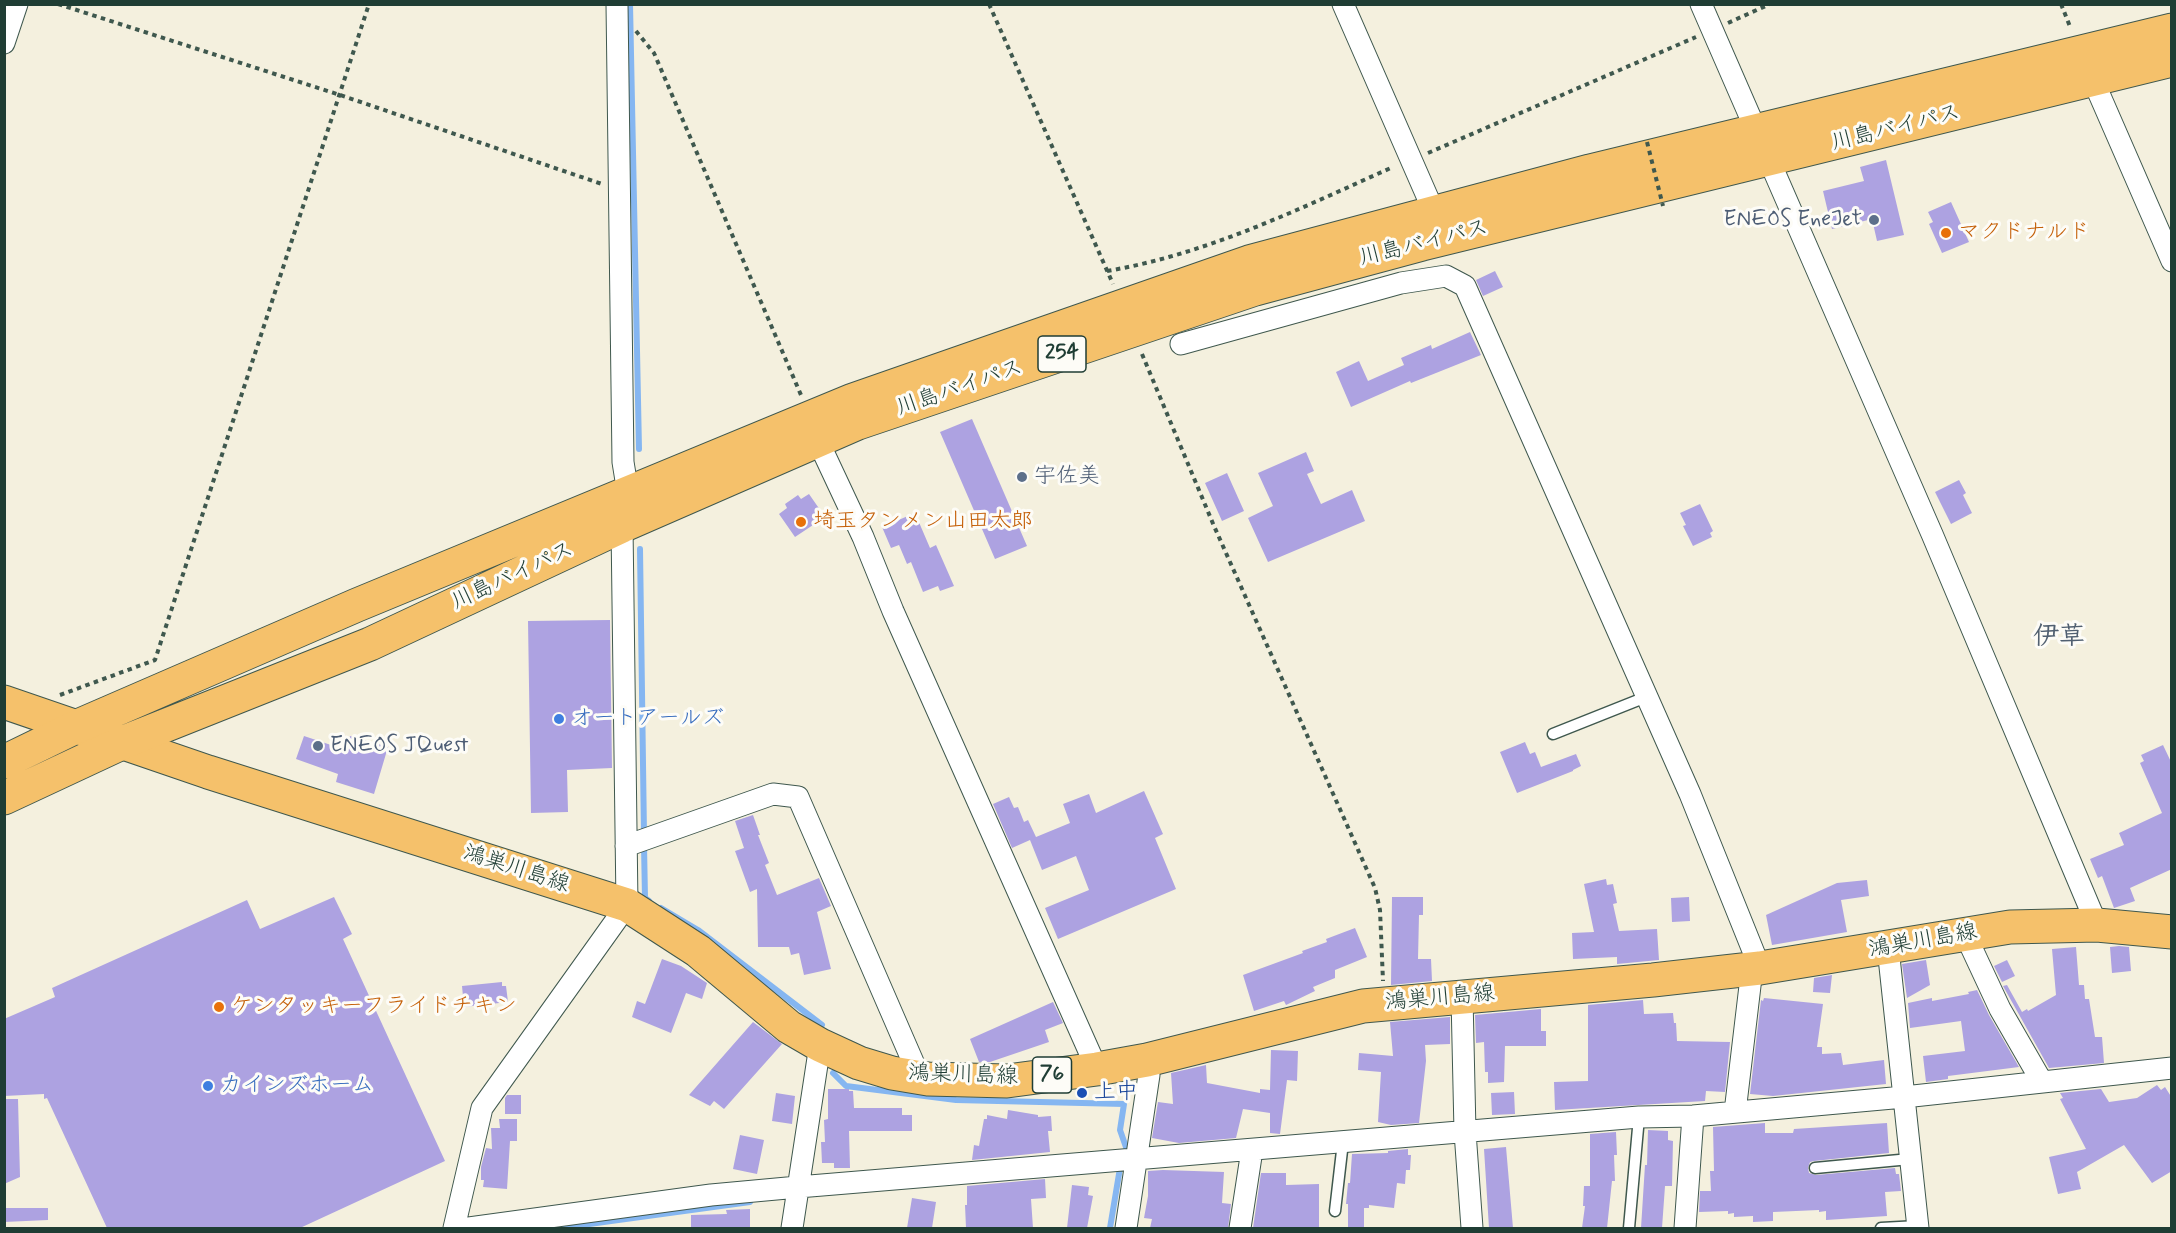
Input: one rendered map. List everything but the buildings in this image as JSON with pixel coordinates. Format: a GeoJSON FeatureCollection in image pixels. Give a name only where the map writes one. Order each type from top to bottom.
{"type":"FeatureCollection","features":[{"type":"Feature","properties":{"kind":"main road","name":"川島バイパス"},"geometry":{"type":"LineString","coordinates":[[4,798],[123,742],[370,644],[622,526],[814,429],[854,400],[1127,318],[1256,289],[1422,244],[1762,145],[2172,30]]}},
{"type":"Feature","properties":{"kind":"main road","name":"川島バイパス"},"geometry":{"type":"LineString","coordinates":[[1127,318],[1249,262],[1590,171],[1762,145],[2093,80],[2172,60]]}},
{"type":"Feature","properties":{"kind":"main road","name":"川島バイパス"},"geometry":{"type":"LineString","coordinates":[[4,762],[78,726],[357,605],[628,493],[814,429]]}},
{"type":"Feature","properties":{"kind":"main road","name":"鴻巣川島線"},"geometry":{"type":"LineString","coordinates":[[4,702],[231,779],[627,905],[698,951],[789,1027],[820,1045],[859,1063],[892,1073],[920,1078],[1007,1081],[1097,1069],[1147,1060],[1363,1006],[1653,980],[1756,968],[2010,927],[2097,925],[2171,935]]}},
{"type":"Feature","properties":{"kind":"street"},"geometry":{"type":"LineString","coordinates":[[4,43],[17,4]]}},
{"type":"Feature","properties":{"kind":"street"},"geometry":{"type":"LineString","coordinates":[[617,4],[623,462],[628,493]]}},
{"type":"Feature","properties":{"kind":"street"},"geometry":{"type":"LineString","coordinates":[[1343,4],[1434,212]]}},
{"type":"Feature","properties":{"kind":"street"},"geometry":{"type":"LineString","coordinates":[[1701,4],[1932,534],[2097,925]]}},
{"type":"Feature","properties":{"kind":"street"},"geometry":{"type":"LineString","coordinates":[[2093,80],[2172,261]]}},
{"type":"Feature","properties":{"kind":"street"},"geometry":{"type":"LineString","coordinates":[[1181,344],[1401,283],[1446,276],[1466,286],[1690,794],[1756,968],[1735,1112]]}},
{"type":"Feature","properties":{"kind":"street"},"geometry":{"type":"LineString","coordinates":[[814,429],[1097,1069]]}},
{"type":"Feature","properties":{"kind":"street"},"geometry":{"type":"LineString","coordinates":[[454,1228],[482,1108],[627,905],[622,526]]}},
{"type":"Feature","properties":{"kind":"street"},"geometry":{"type":"LineString","coordinates":[[626,846],[773,794],[798,797],[920,1078]]}},
{"type":"Feature","properties":{"kind":"street"},"geometry":{"type":"LineString","coordinates":[[1965,934],[2000,1009],[2042,1082]]}},
{"type":"Feature","properties":{"kind":"street"},"geometry":{"type":"LineString","coordinates":[[1888,948],[1918,1227]]}},
{"type":"Feature","properties":{"kind":"street"},"geometry":{"type":"LineString","coordinates":[[1462,997],[1465,1132],[1472,1228]]}},
{"type":"Feature","properties":{"kind":"street"},"geometry":{"type":"LineString","coordinates":[[792,1228],[820,1045]]}},
{"type":"Feature","properties":{"kind":"street"},"geometry":{"type":"LineString","coordinates":[[1126,1228],[1149,1075],[1147,1060]]}},
{"type":"Feature","properties":{"kind":"street"},"geometry":{"type":"LineString","coordinates":[[469,1228],[711,1196],[798,1187],[1638,1117],[1693,1116],[2172,1068]]}},
{"type":"Feature","properties":{"kind":"street"},"geometry":{"type":"LineString","coordinates":[[1685,1228],[1693,1116]]}},
{"type":"Feature","properties":{"kind":"street"},"geometry":{"type":"LineString","coordinates":[[1240,1228],[1252,1150]]}},
{"type":"Feature","properties":{"kind":"lane"},"geometry":{"type":"LineString","coordinates":[[1553,734],[1646,697]]}},
{"type":"Feature","properties":{"kind":"lane"},"geometry":{"type":"LineString","coordinates":[[1629,1228],[1638,1117]]}},
{"type":"Feature","properties":{"kind":"lane"},"geometry":{"type":"LineString","coordinates":[[1335,1211],[1343,1142]]}},
{"type":"Feature","properties":{"kind":"lane"},"geometry":{"type":"LineString","coordinates":[[1815,1168],[1911,1159]]}},
{"type":"Feature","properties":{"kind":"lane"},"geometry":{"type":"LineString","coordinates":[[1881,1228],[1918,1227]]}},
{"type":"Feature","properties":{"kind":"path"},"geometry":{"type":"LineString","coordinates":[[58,4],[340,95],[619,190]]}},
{"type":"Feature","properties":{"kind":"path"},"geometry":{"type":"LineString","coordinates":[[39,713],[58,696],[155,660],[369,4]]}},
{"type":"Feature","properties":{"kind":"path"},"geometry":{"type":"LineString","coordinates":[[989,4],[1107,271],[1214,526],[1376,888],[1380,910],[1384,1004]]}},
{"type":"Feature","properties":{"kind":"path"},"geometry":{"type":"LineString","coordinates":[[1107,271],[1141,266],[1255,228],[1770,4]]}},
{"type":"Feature","properties":{"kind":"path"},"geometry":{"type":"LineString","coordinates":[[617,26],[636,31],[654,53],[814,429]]}},
{"type":"Feature","properties":{"kind":"path"},"geometry":{"type":"LineString","coordinates":[[1647,142],[1664,206]]}},
{"type":"Feature","properties":{"kind":"waterway"},"geometry":{"type":"LineString","coordinates":[[630,4],[639,449]]}},
{"type":"Feature","properties":{"kind":"waterway"},"geometry":{"type":"LineString","coordinates":[[640,549],[644,835]]}},
{"type":"Feature","properties":{"kind":"waterway"},"geometry":{"type":"LineString","coordinates":[[644,845],[645,898],[649,901]]}},
{"type":"Feature","properties":{"kind":"waterway"},"geometry":{"type":"LineString","coordinates":[[661,908],[698,930],[822,1025]]}},
{"type":"Feature","properties":{"kind":"waterway"},"geometry":{"type":"LineString","coordinates":[[833,1073],[846,1086],[956,1100],[1124,1104],[1120,1130],[1127,1150],[1120,1168],[1110,1228]]}},
{"type":"Feature","properties":{"kind":"waterway"},"geometry":{"type":"LineString","coordinates":[[560,1228],[750,1202]]}},
{"type":"Feature","properties":{"kind":"place","name":"ENEOS EneJet"},"geometry":{"type":"Point","coordinates":[1874,220]}},
{"type":"Feature","properties":{"kind":"place","name":"マクドナルド"},"geometry":{"type":"Point","coordinates":[1946,233]}},
{"type":"Feature","properties":{"kind":"place","name":"宇佐美"},"geometry":{"type":"Point","coordinates":[1022,477]}},
{"type":"Feature","properties":{"kind":"place","name":"埼玉タンメン山田太郎"},"geometry":{"type":"Point","coordinates":[801,522]}},
{"type":"Feature","properties":{"kind":"place","name":"オートアールズ"},"geometry":{"type":"Point","coordinates":[559,719]}},
{"type":"Feature","properties":{"kind":"place","name":"ENEOS JQuest"},"geometry":{"type":"Point","coordinates":[318,746]}},
{"type":"Feature","properties":{"kind":"place","name":"ケンタッキーフライドチキン"},"geometry":{"type":"Point","coordinates":[219,1007]}},
{"type":"Feature","properties":{"kind":"place","name":"カインズホーム"},"geometry":{"type":"Point","coordinates":[208,1086]}},
{"type":"Feature","properties":{"kind":"place","name":"上中"},"geometry":{"type":"Point","coordinates":[1082,1093]}},
{"type":"Feature","properties":{"kind":"district","name":"伊草"},"geometry":{"type":"Point","coordinates":[2059,639]}}]}
